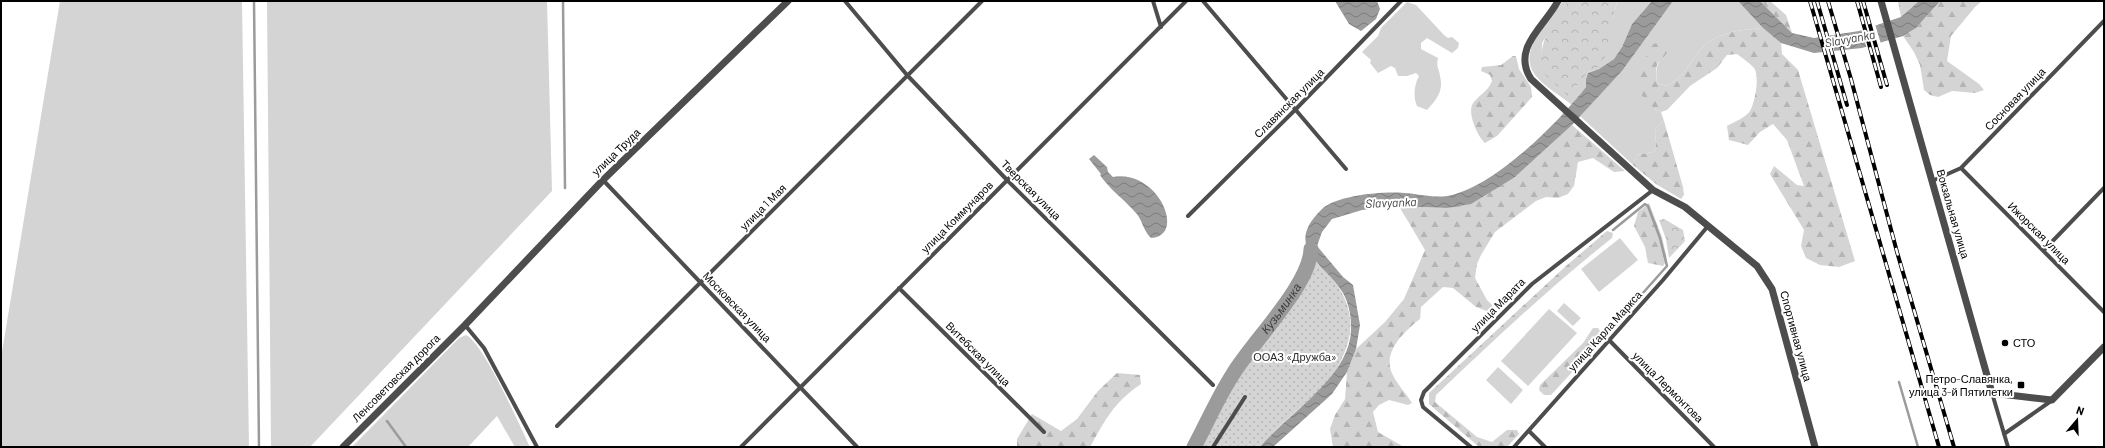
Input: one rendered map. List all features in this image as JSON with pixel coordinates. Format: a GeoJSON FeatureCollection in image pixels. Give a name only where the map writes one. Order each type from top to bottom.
{"type":"FeatureCollection","features":[{"type":"Feature","properties":{"kind":"street","name":"улица Труда"},"geometry":{"type":"LineString","coordinates":[[465,325],[603,180],[788,1]]}},
{"type":"Feature","properties":{"kind":"street","name":"Тверская улица"},"geometry":{"type":"LineString","coordinates":[[844,1],[907,75],[1007,180],[1213,385]]}},
{"type":"Feature","properties":{"kind":"street","name":"улица 1 Мая"},"geometry":{"type":"LineString","coordinates":[[557,426],[982,1]]}},
{"type":"Feature","properties":{"kind":"street"},"geometry":{"type":"LineString","coordinates":[[1153,1],[1161,27]]}},
{"type":"Feature","properties":{"kind":"street","name":"улица Коммунаров"},"geometry":{"type":"LineString","coordinates":[[742,447],[1186,1]]}},
{"type":"Feature","properties":{"kind":"street"},"geometry":{"type":"LineString","coordinates":[[1203,1],[1346,169]]}},
{"type":"Feature","properties":{"kind":"street","name":"Славянская улица"},"geometry":{"type":"LineString","coordinates":[[1188,216],[1295,110],[1401,1]]}},
{"type":"Feature","properties":{"kind":"street","name":"Спортивная улица"},"geometry":{"type":"LineString","coordinates":[[1558,1],[1532,37],[1524,62],[1526,71],[1531,79],[1653,190],[1685,207],[1756,266],[1772,289],[1815,447]]}},
{"type":"Feature","properties":{"kind":"street","name":"Вокзальная улица"},"geometry":{"type":"LineString","coordinates":[[1881,1],[2008,447]]}},
{"type":"Feature","properties":{"kind":"street","name":"Сосновая улица"},"geometry":{"type":"LineString","coordinates":[[1932,181],[1961,168],[2104,21]]}},
{"type":"Feature","properties":{"kind":"street","name":"Ижорская улица"},"geometry":{"type":"LineString","coordinates":[[1961,168],[2104,312]]}},
{"type":"Feature","properties":{"kind":"street","name":"Московская улица"},"geometry":{"type":"LineString","coordinates":[[603,180],[802,387],[857,447]]}},
{"type":"Feature","properties":{"kind":"street"},"geometry":{"type":"LineString","coordinates":[[2044,250],[2104,188]]}},
{"type":"Feature","properties":{"kind":"street","name":"улица Марата"},"geometry":{"type":"LineString","coordinates":[[1471,447],[1423,407],[1421,400],[1424,392],[1532,284],[1653,190]]}},
{"type":"Feature","properties":{"kind":"street","name":"улица Карла Маркса"},"geometry":{"type":"LineString","coordinates":[[1514,447],[1667,276],[1708,226]]}},
{"type":"Feature","properties":{"kind":"street","name":"Витебская улица"},"geometry":{"type":"LineString","coordinates":[[899,288],[1044,432]]}},
{"type":"Feature","properties":{"kind":"street"},"geometry":{"type":"LineString","coordinates":[[465,325],[484,348],[537,447]]}},
{"type":"Feature","properties":{"kind":"street","name":"Ленсоветовская дорога"},"geometry":{"type":"LineString","coordinates":[[343,447],[465,325]]}},
{"type":"Feature","properties":{"kind":"street","name":"улица Лермонтова"},"geometry":{"type":"LineString","coordinates":[[1609,340],[1714,447]]}},
{"type":"Feature","properties":{"kind":"street"},"geometry":{"type":"LineString","coordinates":[[2004,434],[2052,400],[2104,347]]}},
{"type":"Feature","properties":{"kind":"street"},"geometry":{"type":"LineString","coordinates":[[1992,393],[2052,400]]}},
{"type":"Feature","properties":{"kind":"street"},"geometry":{"type":"LineString","coordinates":[[1213,447],[1245,397]]}},
{"type":"Feature","properties":{"kind":"street"},"geometry":{"type":"LineString","coordinates":[[1529,431],[1545,447]]}},
{"type":"Feature","properties":{"kind":"green space"},"geometry":{"type":"Polygon","coordinates":[[[60,1],[242,1],[249,447],[1,447],[1,358],[60,1]]]}},
{"type":"Feature","properties":{"kind":"green space"},"geometry":{"type":"Polygon","coordinates":[[[267,1],[547,1],[552,191],[310,447],[271,447],[267,1]]]}},
{"type":"Feature","properties":{"kind":"green space"},"geometry":{"type":"Polygon","coordinates":[[[1563,1],[1568,1],[1542,43],[1541,71],[1588,72],[1594,70],[1613,19],[1617,1],[1652,1],[1632,24],[1622,47],[1614,59],[1599,69],[1588,73],[1586,87],[1572,105],[1548,88],[1536,76],[1531,67],[1530,57],[1532,47],[1537,37],[1563,1]]]}},
{"type":"Feature","properties":{"kind":"green space"},"geometry":{"type":"Polygon","coordinates":[[[1568,1],[1617,1],[1604,61],[1594,70],[1588,72],[1568,96],[1541,71],[1541,60],[1547,33],[1568,1]]]}},
{"type":"Feature","properties":{"kind":"green space"},"geometry":{"type":"Polygon","coordinates":[[[1673,1],[1738,1],[1763,28],[1731,32],[1709,42],[1697,54],[1683,74],[1666,86],[1657,83],[1656,73],[1659,62],[1668,51],[1653,44],[1654,109],[1661,112],[1664,121],[1655,129],[1656,148],[1653,152],[1637,155],[1633,165],[1580,116],[1622,71],[1673,1]]]}},
{"type":"Feature","properties":{"kind":"green space"},"geometry":{"type":"Polygon","coordinates":[[[1760,1],[1770,1],[1786,15],[1792,33],[1760,1]]]}},
{"type":"Feature","properties":{"kind":"green space"},"geometry":{"type":"Polygon","coordinates":[[[1898,1],[1919,1],[1901,17],[1898,1]]]}},
{"type":"Feature","properties":{"kind":"green space"},"geometry":{"type":"Polygon","coordinates":[[[1940,1],[1982,1],[1975,7],[1951,36],[1947,61],[1979,84],[1984,90],[1975,93],[1952,91],[1938,97],[1930,95],[1924,90],[1920,65],[1914,52],[1903,36],[1916,28],[1940,1]]]}},
{"type":"Feature","properties":{"kind":"green space"},"geometry":{"type":"Polygon","coordinates":[[[1407,2],[1416,5],[1444,35],[1448,38],[1452,37],[1459,43],[1458,48],[1452,53],[1427,38],[1421,43],[1421,49],[1438,58],[1437,66],[1441,81],[1440,91],[1427,110],[1417,106],[1415,91],[1419,76],[1416,73],[1407,76],[1398,76],[1395,68],[1391,66],[1378,73],[1370,63],[1371,60],[1362,52],[1378,36],[1381,28],[1407,2]]]}},
{"type":"Feature","properties":{"kind":"green space"},"geometry":{"type":"Polygon","coordinates":[[[1763,28],[1781,43],[1782,54],[1798,70],[1855,261],[1839,267],[1820,265],[1806,258],[1801,246],[1804,230],[1770,174],[1774,166],[1797,185],[1804,186],[1787,140],[1773,124],[1760,132],[1748,145],[1729,140],[1727,126],[1748,113],[1754,102],[1757,77],[1754,68],[1750,64],[1737,54],[1727,55],[1717,68],[1690,86],[1667,110],[1661,112],[1654,109],[1636,89],[1642,66],[1653,44],[1663,42],[1669,48],[1667,53],[1657,65],[1656,69],[1657,83],[1666,86],[1683,74],[1697,54],[1709,42],[1731,32],[1763,28]]]}},
{"type":"Feature","properties":{"kind":"green space"},"geometry":{"type":"Polygon","coordinates":[[[1513,56],[1516,56],[1519,69],[1531,87],[1532,97],[1497,136],[1485,143],[1479,136],[1474,126],[1471,114],[1472,105],[1488,88],[1492,81],[1490,75],[1481,71],[1482,67],[1501,65],[1513,56]]]}},
{"type":"Feature","properties":{"kind":"green space"},"geometry":{"type":"Polygon","coordinates":[[[1664,121],[1683,187],[1684,195],[1681,199],[1656,184],[1633,165],[1637,155],[1653,152],[1656,148],[1655,129],[1664,121]]]}},
{"type":"Feature","properties":{"kind":"green space"},"geometry":{"type":"Polygon","coordinates":[[[1572,125],[1625,171],[1614,172],[1593,158],[1578,162],[1574,186],[1568,194],[1558,198],[1546,197],[1536,201],[1495,232],[1477,264],[1475,278],[1487,300],[1493,306],[1489,312],[1476,307],[1453,288],[1443,287],[1421,307],[1420,319],[1402,335],[1393,348],[1390,356],[1391,371],[1412,403],[1408,405],[1389,400],[1379,405],[1373,412],[1378,432],[1404,447],[1333,447],[1330,429],[1335,415],[1345,399],[1347,372],[1356,349],[1385,322],[1404,299],[1425,250],[1399,206],[1447,208],[1515,177],[1572,125]]]}},
{"type":"Feature","properties":{"kind":"green space"},"geometry":{"type":"Polygon","coordinates":[[[1649,203],[1662,237],[1667,260],[1663,266],[1648,263],[1645,247],[1634,226],[1638,212],[1649,203]]]}},
{"type":"Feature","properties":{"kind":"green space"},"geometry":{"type":"Polygon","coordinates":[[[1664,219],[1683,230],[1685,241],[1669,258],[1666,239],[1659,220],[1664,219]]]}},
{"type":"Feature","properties":{"kind":"green space"},"geometry":{"type":"Polygon","coordinates":[[[1607,231],[1613,233],[1612,238],[1544,295],[1436,395],[1435,402],[1477,437],[1492,442],[1507,430],[1517,430],[1519,434],[1507,447],[1479,447],[1429,404],[1429,393],[1566,266],[1607,231]]]}},
{"type":"Feature","properties":{"kind":"green space"},"geometry":{"type":"Polygon","coordinates":[[[1620,238],[1638,260],[1599,292],[1581,269],[1620,238]]]}},
{"type":"Feature","properties":{"kind":"green space","name":"ООАЗ «Дружба»"},"geometry":{"type":"Polygon","coordinates":[[[1311,258],[1333,279],[1341,291],[1350,315],[1348,343],[1334,374],[1325,385],[1282,423],[1260,447],[1194,447],[1232,374],[1279,311],[1290,300],[1311,258]]]}},
{"type":"Feature","properties":{"kind":"green space"},"geometry":{"type":"Polygon","coordinates":[[[1564,303],[1581,318],[1573,326],[1557,311],[1564,303]]]}},
{"type":"Feature","properties":{"kind":"green space"},"geometry":{"type":"Polygon","coordinates":[[[1549,309],[1577,333],[1528,386],[1501,361],[1549,309]]]}},
{"type":"Feature","properties":{"kind":"green space"},"geometry":{"type":"Polygon","coordinates":[[[1593,328],[1598,328],[1602,334],[1598,344],[1551,395],[1544,395],[1539,390],[1540,385],[1583,343],[1593,328]]]}},
{"type":"Feature","properties":{"kind":"green space"},"geometry":{"type":"Polygon","coordinates":[[[466,335],[482,352],[510,404],[530,447],[515,447],[497,416],[468,447],[352,447],[459,338],[466,335]]]}},
{"type":"Feature","properties":{"kind":"green space"},"geometry":{"type":"Polygon","coordinates":[[[1498,367],[1523,390],[1511,404],[1486,380],[1498,367]]]}},
{"type":"Feature","properties":{"kind":"green space"},"geometry":{"type":"Polygon","coordinates":[[[1117,373],[1140,375],[1141,384],[1123,398],[1111,412],[1090,447],[1017,447],[1017,439],[1032,414],[1061,431],[1077,419],[1098,391],[1117,373]]]}},
{"type":"Feature","properties":{"kind":"water"},"geometry":{"type":"Polygon","coordinates":[[[1335,1],[1377,1],[1380,9],[1376,19],[1361,31],[1349,24],[1335,1]]]}},
{"type":"Feature","properties":{"kind":"water","name":"Slavyanka"},"geometry":{"type":"Polygon","coordinates":[[[1652,1],[1673,1],[1622,71],[1572,125],[1515,177],[1471,204],[1447,208],[1399,206],[1362,210],[1332,219],[1322,232],[1317,246],[1343,277],[1353,285],[1360,325],[1356,349],[1347,372],[1332,394],[1273,447],[1260,447],[1318,392],[1342,360],[1349,343],[1351,321],[1349,308],[1345,297],[1335,282],[1310,254],[1306,245],[1306,234],[1311,223],[1322,209],[1338,200],[1373,193],[1434,196],[1452,195],[1470,189],[1488,179],[1525,150],[1560,118],[1586,87],[1588,73],[1599,69],[1614,59],[1622,47],[1632,24],[1652,1]]]}},
{"type":"Feature","properties":{"kind":"water","name":"Slavyanka"},"geometry":{"type":"Polygon","coordinates":[[[1738,1],[1760,1],[1792,33],[1814,38],[1859,31],[1901,17],[1919,1],[1940,1],[1916,28],[1903,36],[1862,48],[1814,53],[1781,43],[1763,28],[1738,1]]]}},
{"type":"Feature","properties":{"kind":"water"},"geometry":{"type":"Polygon","coordinates":[[[1094,155],[1107,167],[1108,172],[1113,177],[1129,177],[1143,183],[1154,192],[1162,204],[1167,216],[1167,226],[1162,234],[1151,238],[1148,235],[1138,215],[1108,185],[1089,159],[1094,155]]]}},
{"type":"Feature","properties":{"kind":"pier"},"geometry":{"type":"Polygon","coordinates":[[[1875,24],[1881,44],[1867,49],[1861,29],[1875,24]]]}},
{"type":"Feature","properties":{"kind":"pier"},"geometry":{"type":"Polygon","coordinates":[[[1829,34],[1835,53],[1824,54],[1818,36],[1829,34]]]}},
{"type":"Feature","properties":{"kind":"waterway"},"geometry":{"type":"LineString","coordinates":[[254,1],[259,447]]}},
{"type":"Feature","properties":{"kind":"waterway"},"geometry":{"type":"LineString","coordinates":[[563,1],[565,188]]}},
{"type":"Feature","properties":{"kind":"waterway"},"geometry":{"type":"LineString","coordinates":[[1613,230],[1645,204],[1648,206],[1660,238],[1667,266],[1634,303]]}},
{"type":"Feature","properties":{"kind":"waterway","name":"Кузьминка"},"geometry":{"type":"LineString","coordinates":[[1194,447],[1217,401],[1233,374],[1291,296],[1308,263],[1311,249]]}},
{"type":"Feature","properties":{"kind":"waterway"},"geometry":{"type":"LineString","coordinates":[[1605,334],[1629,309]]}},
{"type":"Feature","properties":{"kind":"waterway"},"geometry":{"type":"LineString","coordinates":[[1899,382],[1918,447]]}},
{"type":"Feature","properties":{"kind":"waterway"},"geometry":{"type":"LineString","coordinates":[[387,421],[406,447]]}},
{"type":"Feature","properties":{"kind":"railway"},"geometry":{"type":"LineString","coordinates":[[1810,1],[1939,447]]}},
{"type":"Feature","properties":{"kind":"railway"},"geometry":{"type":"LineString","coordinates":[[1817,1],[1847,105]]}},
{"type":"Feature","properties":{"kind":"railway"},"geometry":{"type":"LineString","coordinates":[[1828,1],[1851,79],[1897,252],[1954,447]]}},
{"type":"Feature","properties":{"kind":"railway"},"geometry":{"type":"LineString","coordinates":[[1857,1],[1881,87]]}},
{"type":"Feature","properties":{"kind":"railway"},"geometry":{"type":"LineString","coordinates":[[1863,1],[1887,85]]}},
{"type":"Feature","properties":{"kind":"place","name":"СТО"},"geometry":{"type":"Point","coordinates":[2005,343]}},
{"type":"Feature","properties":{"kind":"place","name":"Петро-Славянка, улица 3-й Пятилетки"},"geometry":{"type":"Point","coordinates":[2021,385]}}]}
